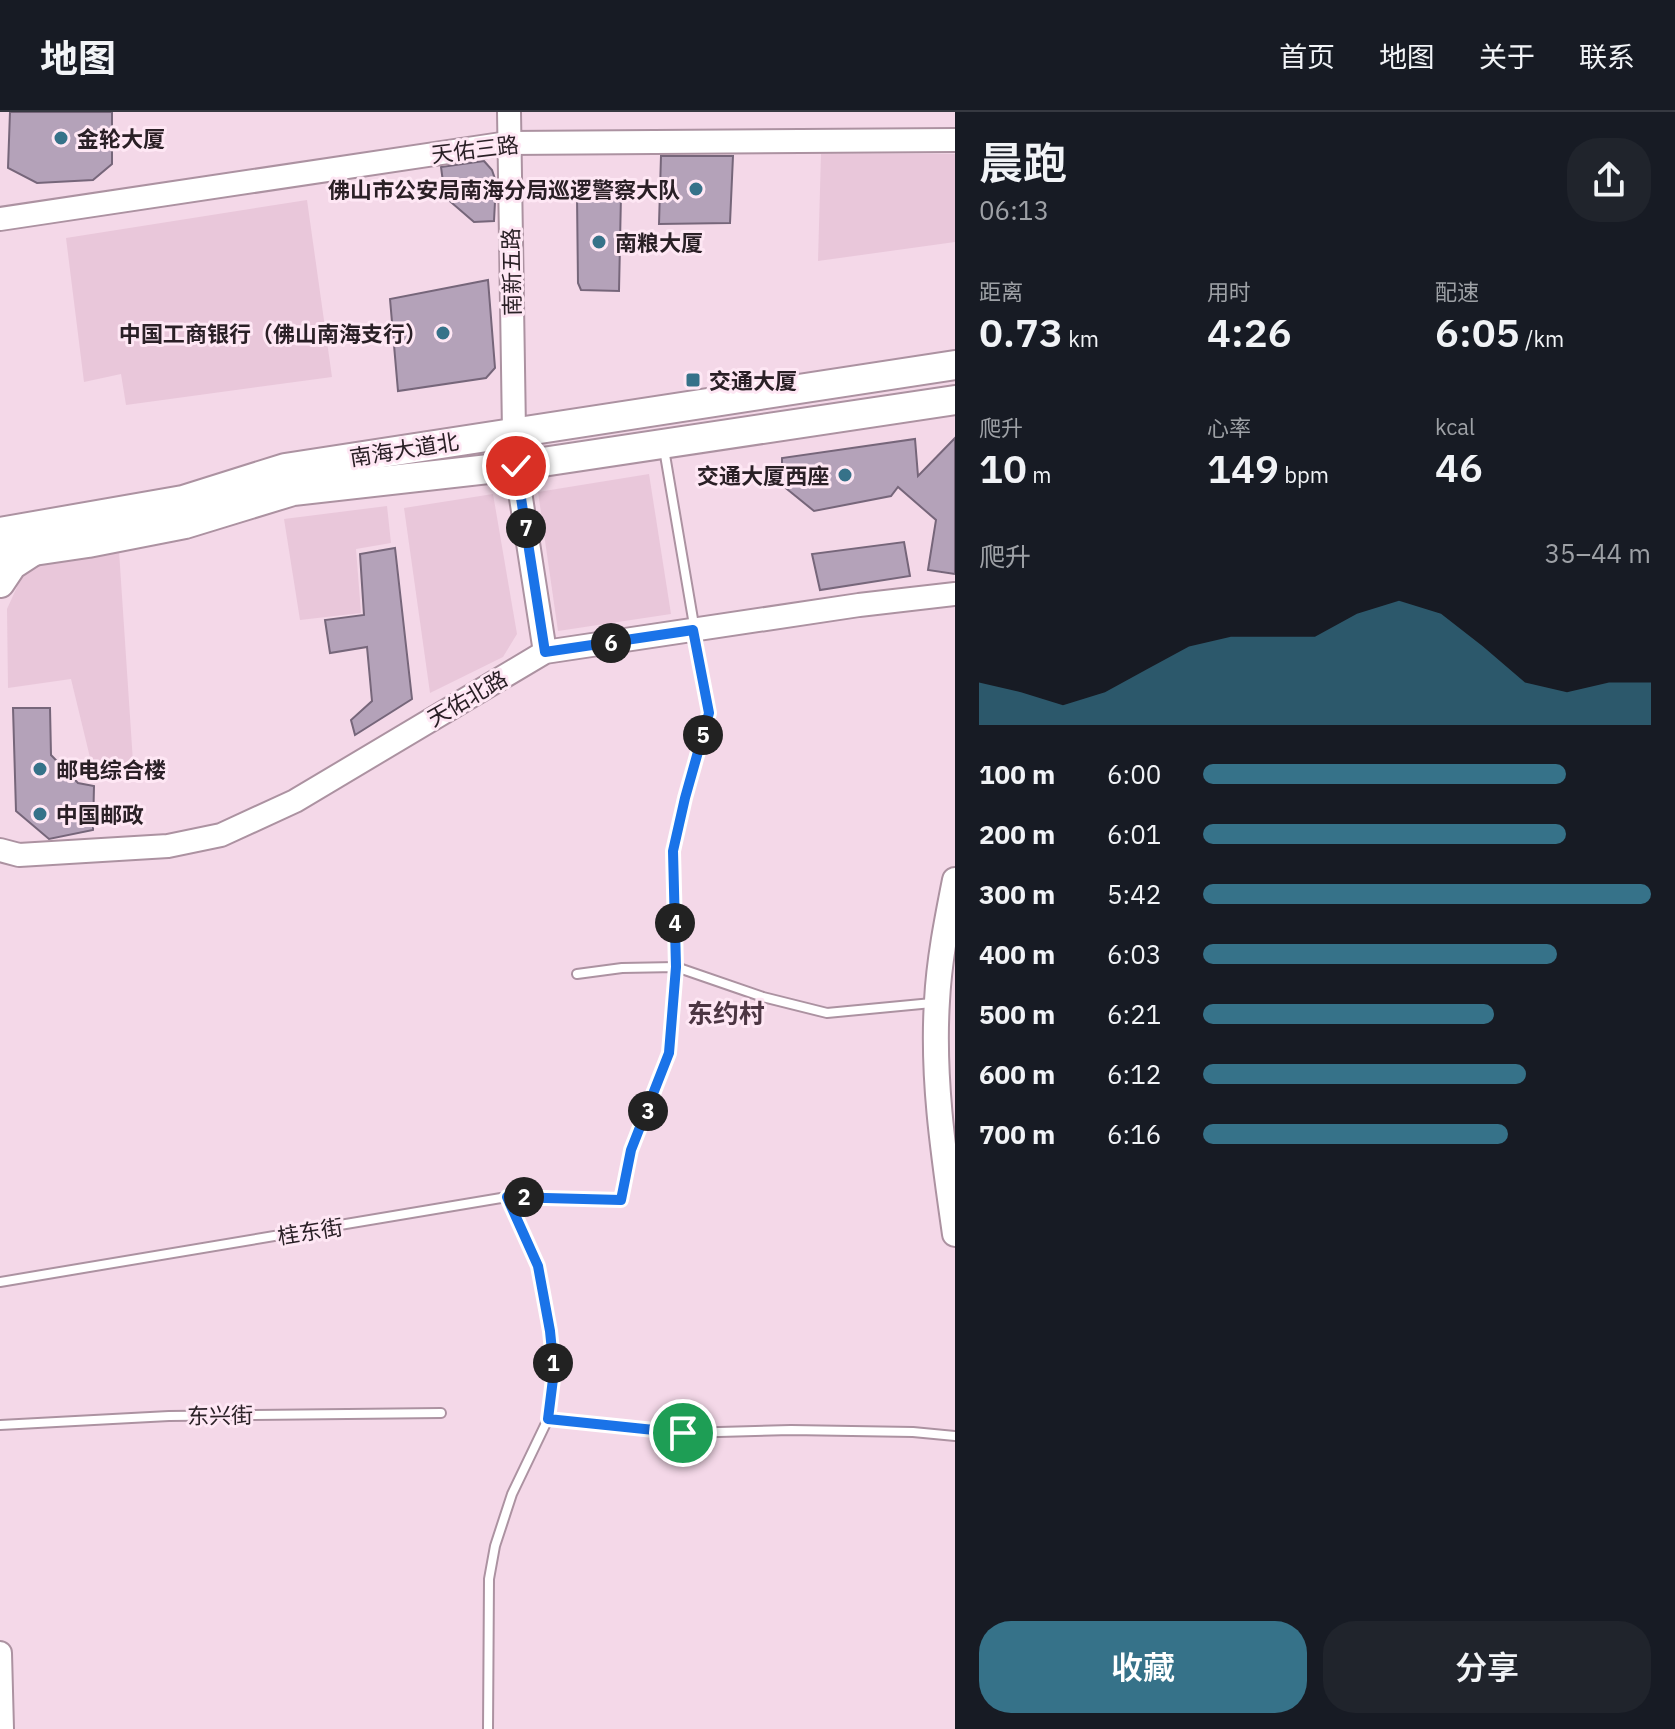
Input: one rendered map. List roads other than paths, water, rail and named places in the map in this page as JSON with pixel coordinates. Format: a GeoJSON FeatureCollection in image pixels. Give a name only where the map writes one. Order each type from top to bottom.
{"type":"FeatureCollection","features":[{"type":"Feature","properties":{"kind":"highway","name":"南海大道北"},"geometry":{"type":"LineString","coordinates":[[0,532],[183,500],[285,468],[955,365]]}},
{"type":"Feature","properties":{"kind":"highway","name":"南海大道北"},"geometry":{"type":"LineString","coordinates":[[0,556],[185,524],[293,491],[516,466],[946,405]]}},
{"type":"Feature","properties":{"kind":"highway"},"geometry":{"type":"LineString","coordinates":[[0,583],[12,565],[33,551]]}},
{"type":"Feature","properties":{"kind":"main road"},"geometry":{"type":"LineString","coordinates":[[955,880],[944,938],[937,1002],[937,1080],[955,1234]]}},
{"type":"Feature","properties":{"kind":"street","name":"南新五路"},"geometry":{"type":"LineString","coordinates":[[509,112],[514,431]]}},
{"type":"Feature","properties":{"kind":"street","name":"天佑三路"},"geometry":{"type":"LineString","coordinates":[[0,219],[508,143],[955,140]]}},
{"type":"Feature","properties":{"kind":"street"},"geometry":{"type":"LineString","coordinates":[[516,466],[545,652]]}},
{"type":"Feature","properties":{"kind":"street","name":"天佑北路"},"geometry":{"type":"LineString","coordinates":[[0,850],[19,855],[168,846],[221,835],[295,801],[545,652],[859,605],[955,594]]}},
{"type":"Feature","properties":{"kind":"street"},"geometry":{"type":"LineString","coordinates":[[0,1653],[2,1729]]}},
{"type":"Feature","properties":{"kind":"lane"},"geometry":{"type":"LineString","coordinates":[[663,444],[709,713],[673,851],[676,967]]}},
{"type":"Feature","properties":{"kind":"lane"},"geometry":{"type":"LineString","coordinates":[[577,974],[622,968],[676,967],[763,997],[827,1013],[937,1002]]}},
{"type":"Feature","properties":{"kind":"lane","name":"桂东街"},"geometry":{"type":"LineString","coordinates":[[0,1282],[507,1197],[621,1200],[631,1150],[669,1053],[676,967]]}},
{"type":"Feature","properties":{"kind":"lane"},"geometry":{"type":"LineString","coordinates":[[488,1729],[489,1579],[495,1546],[512,1494],[548,1419],[554,1371],[538,1266],[507,1197]]}},
{"type":"Feature","properties":{"kind":"lane","name":"东兴街"},"geometry":{"type":"LineString","coordinates":[[0,1425],[169,1416],[441,1413]]}},
{"type":"Feature","properties":{"kind":"lane"},"geometry":{"type":"LineString","coordinates":[[548,1419],[683,1433],[791,1430],[913,1432],[955,1436]]}},
{"type":"Feature","properties":{"kind":"place","name":"金轮大厦"},"geometry":{"type":"Point","coordinates":[61,138]}},
{"type":"Feature","properties":{"kind":"place","name":"佛山市公安局南海分局巡逻警察大队"},"geometry":{"type":"Point","coordinates":[696,189]}},
{"type":"Feature","properties":{"kind":"place","name":"南粮大厦"},"geometry":{"type":"Point","coordinates":[599,242]}},
{"type":"Feature","properties":{"kind":"place","name":"中国工商银行（佛山南海支行）"},"geometry":{"type":"Point","coordinates":[443,333]}},
{"type":"Feature","properties":{"kind":"place","name":"交通大厦"},"geometry":{"type":"Point","coordinates":[693,380]}},
{"type":"Feature","properties":{"kind":"place","name":"交通大厦西座"},"geometry":{"type":"Point","coordinates":[845,475]}},
{"type":"Feature","properties":{"kind":"place","name":"邮电综合楼"},"geometry":{"type":"Point","coordinates":[40,769]}},
{"type":"Feature","properties":{"kind":"place","name":"中国邮政"},"geometry":{"type":"Point","coordinates":[40,814]}},
{"type":"Feature","properties":{"kind":"district","name":"东约村"},"geometry":{"type":"Point","coordinates":[726,1013]}}]}
